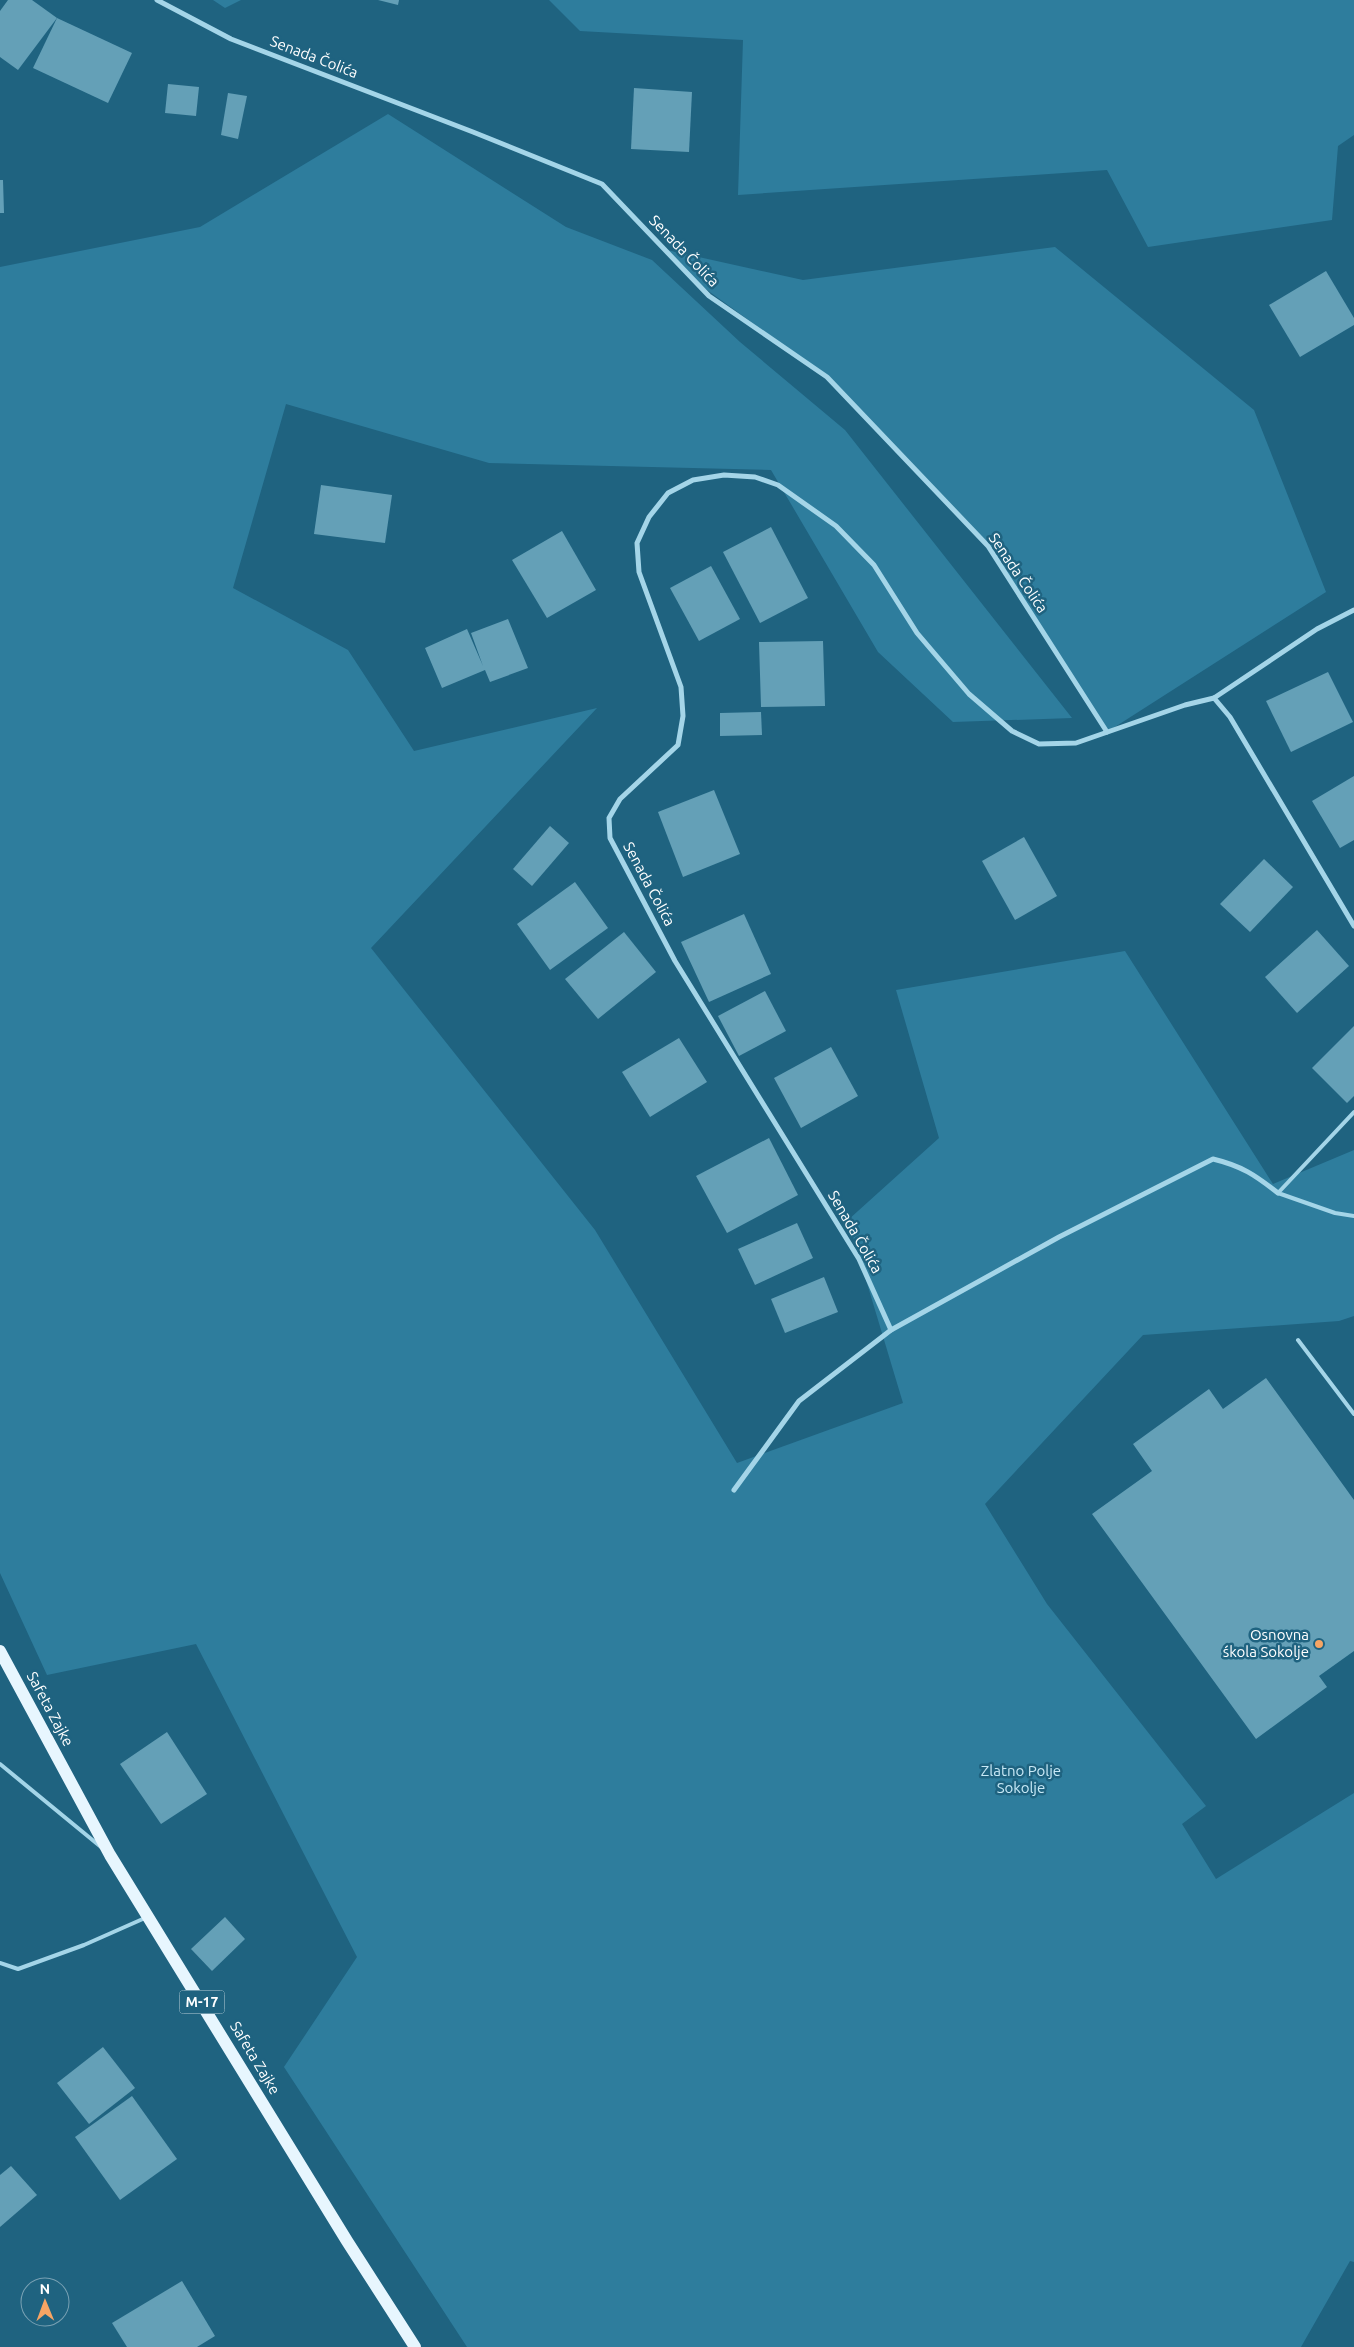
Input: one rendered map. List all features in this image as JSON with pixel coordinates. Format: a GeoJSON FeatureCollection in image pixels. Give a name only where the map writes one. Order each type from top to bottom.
{"type":"FeatureCollection","features":[{"type":"Feature","properties":{"kind":"main road","name":"Safeta Zajke"},"geometry":{"type":"LineString","coordinates":[[0,1651],[110,1855],[347,2241],[415,2347]]}},
{"type":"Feature","properties":{"kind":"street","name":"Senada Čolića"},"geometry":{"type":"LineString","coordinates":[[157,0],[231,39],[602,184],[708,296],[827,377],[988,546],[1107,732]]}},
{"type":"Feature","properties":{"kind":"street","name":"Senada Čolića"},"geometry":{"type":"LineString","coordinates":[[891,1330],[859,1259],[675,961],[610,838],[609,818],[620,799],[678,745],[683,716],[681,687],[639,572],[637,543],[649,517],[668,493],[693,480],[724,475],[755,477],[778,485],[836,526],[874,565],[917,633],[969,694],[1012,731],[1039,744],[1076,743],[1185,705],[1214,698],[1317,629],[1354,610]]}},
{"type":"Feature","properties":{"kind":"street"},"geometry":{"type":"LineString","coordinates":[[1214,698],[1230,717],[1354,926]]}},
{"type":"Feature","properties":{"kind":"street"},"geometry":{"type":"LineString","coordinates":[[734,1490],[799,1402],[891,1330],[1059,1237],[1213,1159],[1234,1164],[1250,1171],[1278,1193]]}},
{"type":"Feature","properties":{"kind":"lane"},"geometry":{"type":"LineString","coordinates":[[1354,1112],[1278,1193],[1335,1213],[1354,1216]]}},
{"type":"Feature","properties":{"kind":"lane"},"geometry":{"type":"LineString","coordinates":[[1298,1340],[1354,1414]]}},
{"type":"Feature","properties":{"kind":"lane"},"geometry":{"type":"LineString","coordinates":[[0,1764],[110,1855]]}},
{"type":"Feature","properties":{"kind":"lane"},"geometry":{"type":"LineString","coordinates":[[0,1963],[18,1969],[84,1945],[149,1916]]}},
{"type":"Feature","properties":{"kind":"green space"},"geometry":{"type":"Polygon","coordinates":[[[213,0],[241,0],[225,8],[213,0]]]}},
{"type":"Feature","properties":{"kind":"green space"},"geometry":{"type":"Polygon","coordinates":[[[549,0],[1354,0],[1354,135],[1338,146],[1332,220],[1148,247],[1107,170],[738,195],[743,40],[580,31],[549,0]]]}},
{"type":"Feature","properties":{"kind":"green space","name":"Zlatno Polje Sokolje"},"geometry":{"type":"Polygon","coordinates":[[[388,114],[566,227],[652,260],[740,342],[845,430],[1072,718],[953,722],[878,652],[771,470],[489,463],[286,404],[233,588],[348,650],[414,751],[597,708],[371,948],[595,1230],[737,1463],[903,1403],[848,1220],[939,1138],[896,990],[1125,951],[1273,1184],[1354,1150],[1354,1316],[1339,1321],[1143,1335],[985,1504],[1047,1604],[1206,1806],[1182,1824],[1216,1879],[1354,1793],[1354,2262],[1350,2261],[1301,2347],[467,2347],[284,2067],[357,1957],[196,1644],[47,1675],[0,1573],[0,267],[200,227],[388,114]]]}},
{"type":"Feature","properties":{"kind":"green space"},"geometry":{"type":"Polygon","coordinates":[[[1055,247],[1254,410],[1326,592],[1107,732],[988,546],[827,377],[696,282],[667,250],[803,280],[1055,247]]]}},
{"type":"Feature","properties":{"kind":"building"},"geometry":{"type":"Polygon","coordinates":[[[8,0],[32,0],[57,18],[18,70],[0,57],[0,11],[8,0]]]}},
{"type":"Feature","properties":{"kind":"building"},"geometry":{"type":"Polygon","coordinates":[[[378,0],[399,0],[398,5],[378,0]]]}},
{"type":"Feature","properties":{"kind":"building"},"geometry":{"type":"Polygon","coordinates":[[[57,18],[132,53],[108,103],[33,68],[57,18]]]}},
{"type":"Feature","properties":{"kind":"building"},"geometry":{"type":"Polygon","coordinates":[[[168,84],[199,87],[196,116],[165,113],[168,84]]]}},
{"type":"Feature","properties":{"kind":"building"},"geometry":{"type":"Polygon","coordinates":[[[634,88],[692,92],[689,152],[631,149],[634,88]]]}},
{"type":"Feature","properties":{"kind":"building"},"geometry":{"type":"Polygon","coordinates":[[[228,93],[247,96],[238,139],[221,135],[228,93]]]}},
{"type":"Feature","properties":{"kind":"building"},"geometry":{"type":"Polygon","coordinates":[[[0,180],[3,180],[4,213],[0,213],[0,180]]]}},
{"type":"Feature","properties":{"kind":"building"},"geometry":{"type":"Polygon","coordinates":[[[1326,271],[1354,318],[1354,325],[1300,357],[1269,305],[1326,271]]]}},
{"type":"Feature","properties":{"kind":"building"},"geometry":{"type":"Polygon","coordinates":[[[321,485],[392,495],[385,543],[314,534],[321,485]]]}},
{"type":"Feature","properties":{"kind":"building"},"geometry":{"type":"Polygon","coordinates":[[[771,527],[808,598],[760,623],[723,552],[771,527]]]}},
{"type":"Feature","properties":{"kind":"building"},"geometry":{"type":"Polygon","coordinates":[[[562,531],[596,590],[547,618],[512,560],[562,531]]]}},
{"type":"Feature","properties":{"kind":"building"},"geometry":{"type":"Polygon","coordinates":[[[711,566],[740,619],[699,641],[670,588],[711,566]]]}},
{"type":"Feature","properties":{"kind":"building"},"geometry":{"type":"Polygon","coordinates":[[[508,619],[528,668],[490,682],[485,670],[442,688],[425,648],[467,629],[483,666],[471,633],[508,619]]]}},
{"type":"Feature","properties":{"kind":"building"},"geometry":{"type":"Polygon","coordinates":[[[823,641],[825,706],[761,707],[759,642],[823,641]]]}},
{"type":"Feature","properties":{"kind":"building"},"geometry":{"type":"Polygon","coordinates":[[[1328,672],[1353,722],[1291,752],[1266,701],[1328,672]]]}},
{"type":"Feature","properties":{"kind":"building"},"geometry":{"type":"Polygon","coordinates":[[[761,712],[762,735],[720,736],[720,713],[761,712]]]}},
{"type":"Feature","properties":{"kind":"building"},"geometry":{"type":"Polygon","coordinates":[[[1354,776],[1354,840],[1340,848],[1312,801],[1354,776]]]}},
{"type":"Feature","properties":{"kind":"building"},"geometry":{"type":"Polygon","coordinates":[[[714,790],[740,854],[683,877],[658,812],[714,790]]]}},
{"type":"Feature","properties":{"kind":"building"},"geometry":{"type":"Polygon","coordinates":[[[550,826],[569,843],[532,886],[513,869],[550,826]]]}},
{"type":"Feature","properties":{"kind":"building"},"geometry":{"type":"Polygon","coordinates":[[[1024,837],[1057,896],[1015,920],[982,861],[1024,837]]]}},
{"type":"Feature","properties":{"kind":"building"},"geometry":{"type":"Polygon","coordinates":[[[1264,859],[1293,887],[1250,932],[1220,904],[1264,859]]]}},
{"type":"Feature","properties":{"kind":"building"},"geometry":{"type":"Polygon","coordinates":[[[575,882],[608,928],[550,970],[517,924],[575,882]]]}},
{"type":"Feature","properties":{"kind":"building"},"geometry":{"type":"Polygon","coordinates":[[[744,914],[771,974],[709,1002],[681,942],[744,914]]]}},
{"type":"Feature","properties":{"kind":"building"},"geometry":{"type":"Polygon","coordinates":[[[1317,930],[1349,966],[1297,1013],[1265,977],[1317,930]]]}},
{"type":"Feature","properties":{"kind":"building"},"geometry":{"type":"Polygon","coordinates":[[[624,932],[656,972],[598,1019],[565,979],[624,932]]]}},
{"type":"Feature","properties":{"kind":"building"},"geometry":{"type":"Polygon","coordinates":[[[765,991],[786,1031],[739,1056],[718,1016],[765,991]]]}},
{"type":"Feature","properties":{"kind":"building"},"geometry":{"type":"Polygon","coordinates":[[[1354,1026],[1354,1096],[1347,1103],[1312,1068],[1354,1026]]]}},
{"type":"Feature","properties":{"kind":"building"},"geometry":{"type":"Polygon","coordinates":[[[679,1038],[707,1082],[650,1117],[622,1072],[679,1038]]]}},
{"type":"Feature","properties":{"kind":"building"},"geometry":{"type":"Polygon","coordinates":[[[831,1047],[858,1096],[801,1128],[774,1078],[831,1047]]]}},
{"type":"Feature","properties":{"kind":"building"},"geometry":{"type":"Polygon","coordinates":[[[769,1138],[798,1195],[727,1233],[696,1176],[769,1138]]]}},
{"type":"Feature","properties":{"kind":"building"},"geometry":{"type":"Polygon","coordinates":[[[797,1223],[813,1258],[755,1285],[738,1249],[797,1223]]]}},
{"type":"Feature","properties":{"kind":"building"},"geometry":{"type":"Polygon","coordinates":[[[824,1277],[838,1312],[785,1333],[771,1299],[824,1277]]]}},
{"type":"Feature","properties":{"kind":"building"},"geometry":{"type":"Polygon","coordinates":[[[1266,1378],[1354,1500],[1354,1651],[1319,1676],[1327,1687],[1256,1739],[1092,1514],[1152,1471],[1133,1444],[1209,1389],[1223,1409],[1266,1378]]]}},
{"type":"Feature","properties":{"kind":"building"},"geometry":{"type":"Polygon","coordinates":[[[167,1732],[207,1794],[161,1824],[120,1764],[167,1732]]]}},
{"type":"Feature","properties":{"kind":"building"},"geometry":{"type":"Polygon","coordinates":[[[225,1917],[245,1939],[212,1971],[191,1949],[225,1917]]]}},
{"type":"Feature","properties":{"kind":"building"},"geometry":{"type":"Polygon","coordinates":[[[103,2047],[135,2088],[89,2124],[57,2083],[103,2047]]]}},
{"type":"Feature","properties":{"kind":"building"},"geometry":{"type":"Polygon","coordinates":[[[132,2096],[177,2159],[120,2200],[75,2137],[132,2096]]]}},
{"type":"Feature","properties":{"kind":"building"},"geometry":{"type":"Polygon","coordinates":[[[11,2166],[37,2195],[0,2227],[0,2175],[11,2166]]]}},
{"type":"Feature","properties":{"kind":"building"},"geometry":{"type":"Polygon","coordinates":[[[182,2281],[215,2336],[197,2347],[127,2347],[112,2323],[182,2281]]]}},
{"type":"Feature","properties":{"kind":"place","name":"Osnovna śkola Sokolje"},"geometry":{"type":"Point","coordinates":[1319,1644]}}]}
